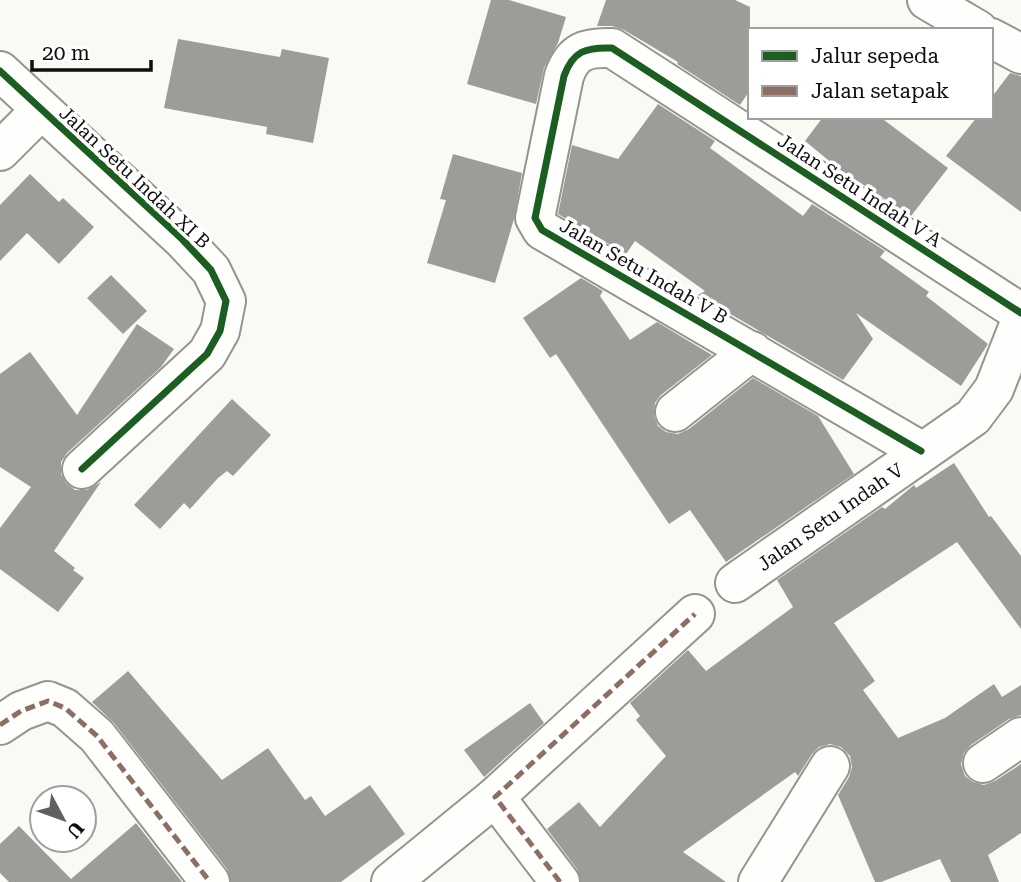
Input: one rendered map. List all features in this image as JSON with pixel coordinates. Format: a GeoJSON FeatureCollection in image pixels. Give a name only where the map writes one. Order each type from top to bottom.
{"type":"FeatureCollection","features":[{"type":"Feature","properties":{"kind":"street"},"geometry":{"type":"LineString","coordinates":[[927,0],[975,28]]}},
{"type":"Feature","properties":{"kind":"street"},"geometry":{"type":"LineString","coordinates":[[993,38],[1021,54]]}},
{"type":"Feature","properties":{"kind":"street","name":"Jalan Setu Indah V B"},"geometry":{"type":"LineString","coordinates":[[612,48],[592,47],[579,53],[569,63],[535,218],[538,224],[548,234],[921,451]]}},
{"type":"Feature","properties":{"kind":"street","name":"Jalan Setu Indah V A"},"geometry":{"type":"LineString","coordinates":[[612,48],[1021,313]]}},
{"type":"Feature","properties":{"kind":"street","name":"Jalan Setu Indah XI B"},"geometry":{"type":"LineString","coordinates":[[0,71],[182,239],[211,270],[226,301],[220,331],[207,354],[82,469]]}},
{"type":"Feature","properties":{"kind":"street"},"geometry":{"type":"LineString","coordinates":[[0,151],[41,110]]}},
{"type":"Feature","properties":{"kind":"street","name":"Jalan Setu Indah V"},"geometry":{"type":"LineString","coordinates":[[735,583],[921,451],[961,426],[985,403],[994,389],[1021,320]]}},
{"type":"Feature","properties":{"kind":"street"},"geometry":{"type":"LineString","coordinates":[[675,412],[752,351]]}},
{"type":"Feature","properties":{"kind":"street"},"geometry":{"type":"LineString","coordinates":[[391,882],[495,797],[695,614]]}},
{"type":"Feature","properties":{"kind":"street"},"geometry":{"type":"LineString","coordinates":[[0,725],[21,711],[48,701],[65,708],[97,736],[210,882]]}},
{"type":"Feature","properties":{"kind":"street"},"geometry":{"type":"LineString","coordinates":[[983,763],[1021,737]]}},
{"type":"Feature","properties":{"kind":"street"},"geometry":{"type":"LineString","coordinates":[[758,882],[830,766]]}},
{"type":"Feature","properties":{"kind":"street"},"geometry":{"type":"LineString","coordinates":[[495,797],[560,882]]}},
{"type":"Feature","properties":{"kind":"building"},"geometry":{"type":"Polygon","coordinates":[[[491,0],[509,0],[566,17],[558,43],[544,68],[536,104],[467,84],[491,0]]]}},
{"type":"Feature","properties":{"kind":"building"},"geometry":{"type":"Polygon","coordinates":[[[606,0],[735,0],[750,7],[748,93],[740,105],[677,64],[678,62],[624,30],[612,26],[597,26],[606,0]]]}},
{"type":"Feature","properties":{"kind":"building"},"geometry":{"type":"Polygon","coordinates":[[[178,39],[280,57],[282,49],[329,58],[313,143],[266,134],[267,127],[164,108],[178,39]]]}},
{"type":"Feature","properties":{"kind":"building"},"geometry":{"type":"Polygon","coordinates":[[[1010,73],[1021,76],[1021,212],[946,156],[975,119],[993,119],[993,95],[1010,73]]]}},
{"type":"Feature","properties":{"kind":"building"},"geometry":{"type":"Polygon","coordinates":[[[658,104],[715,141],[710,148],[803,216],[812,204],[885,251],[880,257],[929,292],[926,296],[988,344],[961,386],[856,313],[873,339],[843,380],[698,295],[705,291],[635,241],[626,254],[558,214],[572,145],[618,159],[658,104]]]}},
{"type":"Feature","properties":{"kind":"building"},"geometry":{"type":"Polygon","coordinates":[[[822,119],[883,119],[948,168],[911,216],[839,169],[805,141],[822,119]]]}},
{"type":"Feature","properties":{"kind":"building"},"geometry":{"type":"Polygon","coordinates":[[[453,154],[522,173],[514,219],[495,283],[427,263],[446,200],[440,199],[453,154]]]}},
{"type":"Feature","properties":{"kind":"building"},"geometry":{"type":"Polygon","coordinates":[[[30,174],[59,202],[63,198],[94,227],[59,264],[27,233],[0,261],[0,205],[30,174]]]}},
{"type":"Feature","properties":{"kind":"building"},"geometry":{"type":"Polygon","coordinates":[[[111,275],[147,311],[123,334],[87,298],[111,275]]]}},
{"type":"Feature","properties":{"kind":"building"},"geometry":{"type":"Polygon","coordinates":[[[581,278],[603,291],[600,296],[630,340],[657,322],[712,355],[661,395],[655,403],[654,416],[658,426],[666,432],[678,434],[689,429],[753,378],[818,416],[854,474],[726,562],[690,510],[669,524],[556,354],[550,358],[523,318],[581,278]]]}},
{"type":"Feature","properties":{"kind":"building"},"geometry":{"type":"Polygon","coordinates":[[[137,324],[174,349],[161,367],[67,453],[61,462],[61,474],[66,483],[75,490],[87,490],[101,482],[54,551],[84,578],[58,612],[0,569],[0,528],[31,487],[0,467],[0,374],[30,352],[77,415],[137,324]]]}},
{"type":"Feature","properties":{"kind":"building"},"geometry":{"type":"Polygon","coordinates":[[[232,399],[271,435],[233,476],[227,471],[190,509],[184,503],[160,529],[134,505],[232,399]]]}},
{"type":"Feature","properties":{"kind":"building"},"geometry":{"type":"Polygon","coordinates":[[[954,463],[989,517],[991,516],[1021,556],[1021,629],[957,542],[834,623],[875,681],[863,690],[898,738],[945,718],[994,684],[1002,697],[1021,685],[1021,715],[1009,719],[971,745],[964,753],[961,764],[965,776],[984,785],[1021,764],[1021,833],[988,855],[999,882],[951,882],[940,859],[875,882],[838,795],[849,777],[852,767],[850,756],[841,747],[830,744],[819,747],[812,754],[798,776],[795,772],[683,852],[726,882],[581,882],[577,869],[547,829],[579,802],[600,827],[666,756],[636,720],[640,716],[630,703],[688,650],[706,671],[793,607],[777,580],[882,507],[885,509],[914,485],[916,488],[954,463]]]}},
{"type":"Feature","properties":{"kind":"building"},"geometry":{"type":"Polygon","coordinates":[[[128,671],[222,780],[268,748],[305,800],[311,796],[325,816],[370,785],[405,834],[341,882],[231,882],[227,869],[114,723],[92,702],[128,671]]]}},
{"type":"Feature","properties":{"kind":"building"},"geometry":{"type":"Polygon","coordinates":[[[530,703],[544,723],[484,777],[464,750],[530,703]]]}},
{"type":"Feature","properties":{"kind":"building"},"geometry":{"type":"Polygon","coordinates":[[[136,823],[182,882],[9,882],[0,873],[0,844],[19,826],[28,835],[28,854],[46,854],[71,879],[136,823]]]}},
{"type":"Feature","properties":{"kind":"marked path"},"geometry":{"type":"LineString","coordinates":[[560,882],[495,797],[695,614]]}},
{"type":"Feature","properties":{"kind":"marked path"},"geometry":{"type":"LineString","coordinates":[[0,725],[21,711],[48,701],[65,708],[97,736],[210,882]]}},
{"type":"Feature","properties":{"kind":"cycle path"},"geometry":{"type":"LineString","coordinates":[[921,451],[542,230],[535,218],[564,76],[572,61],[588,50],[612,48],[1021,313]]}},
{"type":"Feature","properties":{"kind":"cycle path"},"geometry":{"type":"LineString","coordinates":[[0,71],[182,239],[211,270],[226,301],[220,331],[207,354],[82,469]]}}]}
